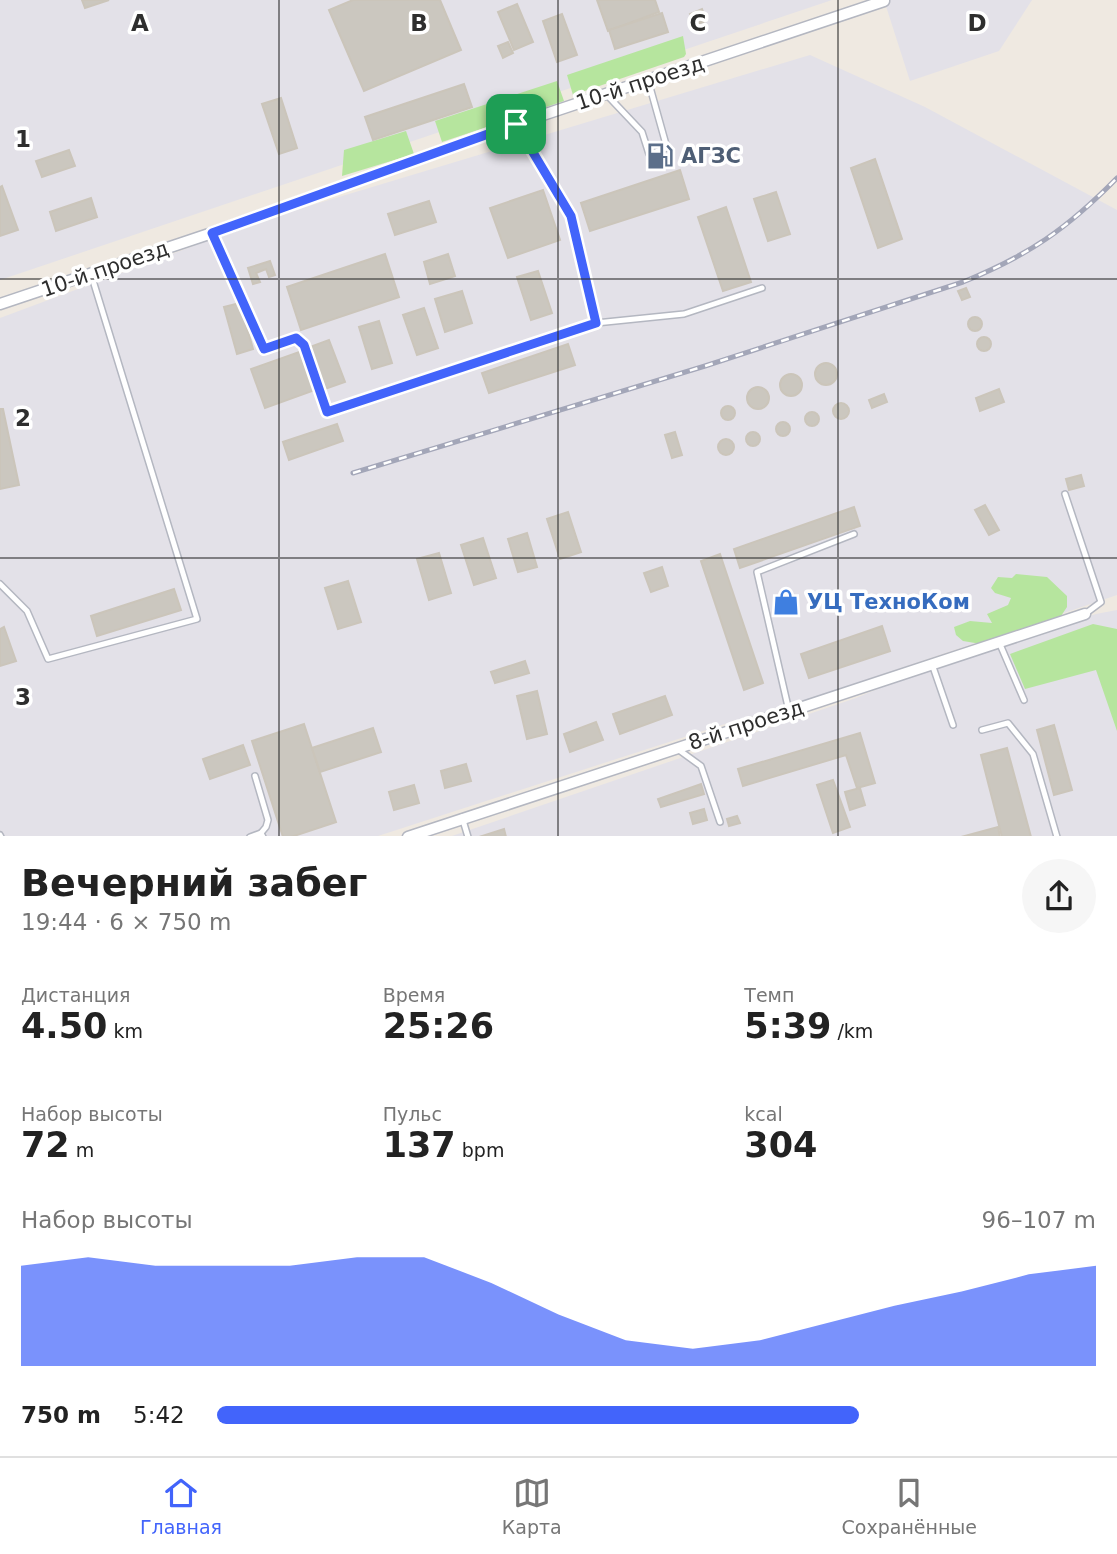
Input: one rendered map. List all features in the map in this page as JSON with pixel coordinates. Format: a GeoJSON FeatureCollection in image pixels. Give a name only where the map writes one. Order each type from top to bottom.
{"type":"FeatureCollection","features":[{"type":"Feature","properties":{"kind":"street","name":"10-й проезд"},"geometry":{"type":"LineString","coordinates":[[0,304],[212,233],[516,124],[885,0]]}},
{"type":"Feature","properties":{"kind":"street","name":"8-й проезд"},"geometry":{"type":"LineString","coordinates":[[408,836],[1085,614]]}},
{"type":"Feature","properties":{"kind":"lane"},"geometry":{"type":"LineString","coordinates":[[606,94],[642,132],[649,154],[667,148],[648,80]]}},
{"type":"Feature","properties":{"kind":"lane"},"geometry":{"type":"LineString","coordinates":[[516,124],[571,216],[596,323]]}},
{"type":"Feature","properties":{"kind":"lane"},"geometry":{"type":"LineString","coordinates":[[212,233],[264,349],[296,338],[304,345],[327,412],[596,323],[684,314],[762,288]]}},
{"type":"Feature","properties":{"kind":"lane"},"geometry":{"type":"LineString","coordinates":[[0,584],[27,611],[48,659],[197,619],[91,274]]}},
{"type":"Feature","properties":{"kind":"lane"},"geometry":{"type":"LineString","coordinates":[[1065,494],[1101,602],[1085,614]]}},
{"type":"Feature","properties":{"kind":"lane"},"geometry":{"type":"LineString","coordinates":[[789,711],[757,572],[854,534]]}},
{"type":"Feature","properties":{"kind":"lane"},"geometry":{"type":"LineString","coordinates":[[999,642],[1024,700]]}},
{"type":"Feature","properties":{"kind":"lane"},"geometry":{"type":"LineString","coordinates":[[932,664],[953,725]]}},
{"type":"Feature","properties":{"kind":"lane"},"geometry":{"type":"LineString","coordinates":[[982,730],[1008,723],[1033,754],[1057,836]]}},
{"type":"Feature","properties":{"kind":"lane"},"geometry":{"type":"LineString","coordinates":[[677,748],[701,766],[720,822]]}},
{"type":"Feature","properties":{"kind":"lane"},"geometry":{"type":"LineString","coordinates":[[250,836],[262,835],[268,820],[255,776]]}},
{"type":"Feature","properties":{"kind":"lane"},"geometry":{"type":"LineString","coordinates":[[462,817],[468,836]]}},
{"type":"Feature","properties":{"kind":"shaded area"},"geometry":{"type":"Polygon","coordinates":[[[0,0],[832,0],[0,280],[0,0]]]}},
{"type":"Feature","properties":{"kind":"shaded area"},"geometry":{"type":"Polygon","coordinates":[[[884,0],[1032,0],[999,51],[910,81],[884,0]]]}},
{"type":"Feature","properties":{"kind":"shaded area"},"geometry":{"type":"Polygon","coordinates":[[[810,55],[925,107],[1117,210],[1117,595],[771,712],[734,721],[378,836],[0,836],[0,318],[266,219],[810,55]]]}},
{"type":"Feature","properties":{"kind":"shaded area"},"geometry":{"type":"Polygon","coordinates":[[[1117,610],[1117,836],[452,836],[856,698],[918,672],[1096,614],[1117,610]]]}},
{"type":"Feature","properties":{"kind":"green space"},"geometry":{"type":"Polygon","coordinates":[[[683,36],[686,54],[684,57],[573,95],[567,75],[683,36]]]}},
{"type":"Feature","properties":{"kind":"green space"},"geometry":{"type":"Polygon","coordinates":[[[557,81],[564,101],[442,142],[435,121],[557,81]]]}},
{"type":"Feature","properties":{"kind":"green space"},"geometry":{"type":"Polygon","coordinates":[[[406,131],[414,154],[342,176],[344,150],[406,131]]]}},
{"type":"Feature","properties":{"kind":"green space"},"geometry":{"type":"Polygon","coordinates":[[[1016,574],[1047,577],[1067,596],[1067,607],[1059,619],[981,644],[963,641],[956,635],[954,627],[970,621],[992,623],[987,614],[1008,605],[1011,598],[995,593],[991,588],[998,577],[1012,578],[1016,574]]]}},
{"type":"Feature","properties":{"kind":"green space"},"geometry":{"type":"Polygon","coordinates":[[[1093,624],[1117,629],[1117,731],[1096,670],[1025,689],[1010,654],[1093,624]]]}},
{"type":"Feature","properties":{"kind":"building"},"geometry":{"type":"Polygon","coordinates":[[[82,0],[109,0],[85,8],[82,0]]]}},
{"type":"Feature","properties":{"kind":"building"},"geometry":{"type":"Polygon","coordinates":[[[353,0],[440,0],[461,50],[364,91],[329,10],[353,0]]]}},
{"type":"Feature","properties":{"kind":"building"},"geometry":{"type":"Polygon","coordinates":[[[597,0],[655,0],[659,12],[608,31],[597,0]]]}},
{"type":"Feature","properties":{"kind":"building"},"geometry":{"type":"Polygon","coordinates":[[[517,4],[533,42],[514,50],[498,12],[517,4]]]}},
{"type":"Feature","properties":{"kind":"building"},"geometry":{"type":"Polygon","coordinates":[[[702,9],[706,21],[694,25],[690,14],[702,9]]]}},
{"type":"Feature","properties":{"kind":"building"},"geometry":{"type":"Polygon","coordinates":[[[662,13],[668,32],[615,49],[609,30],[662,13]]]}},
{"type":"Feature","properties":{"kind":"building"},"geometry":{"type":"Polygon","coordinates":[[[562,14],[577,55],[557,62],[543,21],[562,14]]]}},
{"type":"Feature","properties":{"kind":"building"},"geometry":{"type":"Polygon","coordinates":[[[508,42],[513,53],[503,58],[498,46],[508,42]]]}},
{"type":"Feature","properties":{"kind":"building"},"geometry":{"type":"Polygon","coordinates":[[[464,84],[472,107],[373,140],[365,117],[464,84]]]}},
{"type":"Feature","properties":{"kind":"building"},"geometry":{"type":"Polygon","coordinates":[[[281,98],[297,148],[279,154],[262,104],[281,98]]]}},
{"type":"Feature","properties":{"kind":"building"},"geometry":{"type":"Polygon","coordinates":[[[69,150],[75,166],[42,177],[36,161],[69,150]]]}},
{"type":"Feature","properties":{"kind":"building"},"geometry":{"type":"Polygon","coordinates":[[[875,159],[902,239],[878,248],[851,168],[875,159]]]}},
{"type":"Feature","properties":{"kind":"building"},"geometry":{"type":"Polygon","coordinates":[[[680,170],[689,199],[590,231],[581,203],[680,170]]]}},
{"type":"Feature","properties":{"kind":"building"},"geometry":{"type":"Polygon","coordinates":[[[2,186],[18,230],[0,236],[0,187],[2,186]]]}},
{"type":"Feature","properties":{"kind":"building"},"geometry":{"type":"Polygon","coordinates":[[[543,190],[560,240],[508,258],[490,208],[543,190]]]}},
{"type":"Feature","properties":{"kind":"building"},"geometry":{"type":"Polygon","coordinates":[[[776,192],[790,234],[768,241],[754,199],[776,192]]]}},
{"type":"Feature","properties":{"kind":"building"},"geometry":{"type":"Polygon","coordinates":[[[91,198],[97,217],[56,231],[50,212],[91,198]]]}},
{"type":"Feature","properties":{"kind":"building"},"geometry":{"type":"Polygon","coordinates":[[[429,201],[436,222],[395,235],[388,214],[429,201]]]}},
{"type":"Feature","properties":{"kind":"building"},"geometry":{"type":"Polygon","coordinates":[[[726,207],[751,282],[723,291],[698,217],[726,207]]]}},
{"type":"Feature","properties":{"kind":"building"},"geometry":{"type":"Polygon","coordinates":[[[385,254],[399,297],[301,330],[287,287],[385,254]]]}},
{"type":"Feature","properties":{"kind":"building"},"geometry":{"type":"Polygon","coordinates":[[[448,254],[455,276],[430,284],[424,262],[448,254]]]}},
{"type":"Feature","properties":{"kind":"building"},"geometry":{"type":"Polygon","coordinates":[[[270,261],[275,275],[269,277],[266,269],[256,273],[260,282],[253,284],[248,268],[270,261]]]}},
{"type":"Feature","properties":{"kind":"building"},"geometry":{"type":"Polygon","coordinates":[[[538,271],[552,313],[531,320],[517,277],[538,271]]]}},
{"type":"Feature","properties":{"kind":"building"},"geometry":{"type":"Polygon","coordinates":[[[966,288],[970,297],[962,300],[958,291],[966,288]]]}},
{"type":"Feature","properties":{"kind":"building"},"geometry":{"type":"Polygon","coordinates":[[[462,291],[472,323],[445,332],[435,299],[462,291]]]}},
{"type":"Feature","properties":{"kind":"building"},"geometry":{"type":"Polygon","coordinates":[[[240,303],[253,349],[237,354],[224,307],[240,303]]]}},
{"type":"Feature","properties":{"kind":"building"},"geometry":{"type":"Polygon","coordinates":[[[424,308],[438,348],[417,355],[403,315],[424,308]]]}},
{"type":"Feature","properties":{"kind":"building"},"geometry":{"type":"Polygon","coordinates":[[[972,317],[978,317],[982,324],[978,331],[972,331],[968,327],[968,321],[972,317]]]}},
{"type":"Feature","properties":{"kind":"building"},"geometry":{"type":"Polygon","coordinates":[[[379,321],[392,363],[372,369],[359,327],[379,321]]]}},
{"type":"Feature","properties":{"kind":"building"},"geometry":{"type":"Polygon","coordinates":[[[981,337],[987,337],[991,344],[987,351],[981,351],[977,347],[977,341],[981,337]]]}},
{"type":"Feature","properties":{"kind":"building"},"geometry":{"type":"Polygon","coordinates":[[[329,340],[345,382],[322,390],[307,348],[329,340]]]}},
{"type":"Feature","properties":{"kind":"building"},"geometry":{"type":"Polygon","coordinates":[[[568,344],[575,365],[489,393],[482,373],[568,344]]]}},
{"type":"Feature","properties":{"kind":"building"},"geometry":{"type":"Polygon","coordinates":[[[302,351],[315,390],[265,408],[251,369],[302,351]]]}},
{"type":"Feature","properties":{"kind":"building"},"geometry":{"type":"Polygon","coordinates":[[[826,363],[836,370],[837,374],[830,384],[826,385],[816,378],[815,374],[822,364],[826,363]]]}},
{"type":"Feature","properties":{"kind":"building"},"geometry":{"type":"Polygon","coordinates":[[[791,374],[801,381],[802,385],[795,395],[791,396],[781,389],[780,385],[787,375],[791,374]]]}},
{"type":"Feature","properties":{"kind":"building"},"geometry":{"type":"Polygon","coordinates":[[[758,387],[768,394],[769,398],[762,408],[758,409],[748,402],[747,398],[754,388],[758,387]]]}},
{"type":"Feature","properties":{"kind":"building"},"geometry":{"type":"Polygon","coordinates":[[[999,389],[1004,402],[980,411],[976,398],[999,389]]]}},
{"type":"Feature","properties":{"kind":"building"},"geometry":{"type":"Polygon","coordinates":[[[884,394],[887,402],[872,408],[869,400],[884,394]]]}},
{"type":"Feature","properties":{"kind":"building"},"geometry":{"type":"Polygon","coordinates":[[[838,403],[844,403],[849,411],[847,417],[838,419],[833,414],[833,408],[838,403]]]}},
{"type":"Feature","properties":{"kind":"building"},"geometry":{"type":"Polygon","coordinates":[[[725,406],[731,406],[735,413],[731,420],[725,420],[721,416],[721,410],[725,406]]]}},
{"type":"Feature","properties":{"kind":"building"},"geometry":{"type":"Polygon","coordinates":[[[0,409],[3,409],[19,485],[0,489],[0,409]]]}},
{"type":"Feature","properties":{"kind":"building"},"geometry":{"type":"Polygon","coordinates":[[[809,412],[815,412],[819,419],[815,426],[809,426],[805,422],[805,416],[809,412]]]}},
{"type":"Feature","properties":{"kind":"building"},"geometry":{"type":"Polygon","coordinates":[[[780,422],[786,422],[790,429],[786,436],[780,436],[776,432],[776,426],[780,422]]]}},
{"type":"Feature","properties":{"kind":"building"},"geometry":{"type":"Polygon","coordinates":[[[337,424],[343,441],[289,460],[283,442],[337,424]]]}},
{"type":"Feature","properties":{"kind":"building"},"geometry":{"type":"Polygon","coordinates":[[[675,432],[682,455],[672,458],[665,435],[675,432]]]}},
{"type":"Feature","properties":{"kind":"building"},"geometry":{"type":"Polygon","coordinates":[[[750,432],[756,432],[760,439],[756,446],[750,446],[746,442],[746,436],[750,432]]]}},
{"type":"Feature","properties":{"kind":"building"},"geometry":{"type":"Polygon","coordinates":[[[723,439],[729,439],[734,447],[732,453],[723,455],[718,450],[718,444],[723,439]]]}},
{"type":"Feature","properties":{"kind":"building"},"geometry":{"type":"Polygon","coordinates":[[[1081,475],[1084,486],[1069,490],[1066,479],[1081,475]]]}},
{"type":"Feature","properties":{"kind":"building"},"geometry":{"type":"Polygon","coordinates":[[[985,505],[999,530],[989,535],[975,510],[985,505]]]}},
{"type":"Feature","properties":{"kind":"building"},"geometry":{"type":"Polygon","coordinates":[[[854,507],[860,526],[740,568],[734,549],[854,507]]]}},
{"type":"Feature","properties":{"kind":"building"},"geometry":{"type":"Polygon","coordinates":[[[568,512],[581,552],[560,559],[547,519],[568,512]]]}},
{"type":"Feature","properties":{"kind":"building"},"geometry":{"type":"Polygon","coordinates":[[[527,533],[537,567],[518,572],[508,539],[527,533]]]}},
{"type":"Feature","properties":{"kind":"building"},"geometry":{"type":"Polygon","coordinates":[[[483,538],[496,578],[474,585],[461,545],[483,538]]]}},
{"type":"Feature","properties":{"kind":"building"},"geometry":{"type":"Polygon","coordinates":[[[439,553],[451,593],[429,600],[417,559],[439,553]]]}},
{"type":"Feature","properties":{"kind":"building"},"geometry":{"type":"Polygon","coordinates":[[[720,554],[763,683],[744,690],[701,561],[720,554]]]}},
{"type":"Feature","properties":{"kind":"building"},"geometry":{"type":"Polygon","coordinates":[[[662,567],[668,586],[651,592],[644,573],[662,567]]]}},
{"type":"Feature","properties":{"kind":"building"},"geometry":{"type":"Polygon","coordinates":[[[348,581],[361,622],[338,629],[325,588],[348,581]]]}},
{"type":"Feature","properties":{"kind":"building"},"geometry":{"type":"Polygon","coordinates":[[[174,589],[181,610],[97,636],[91,616],[174,589]]]}},
{"type":"Feature","properties":{"kind":"building"},"geometry":{"type":"Polygon","coordinates":[[[882,626],[890,651],[809,678],[801,654],[882,626]]]}},
{"type":"Feature","properties":{"kind":"building"},"geometry":{"type":"Polygon","coordinates":[[[4,627],[16,661],[0,666],[0,629],[4,627]]]}},
{"type":"Feature","properties":{"kind":"building"},"geometry":{"type":"Polygon","coordinates":[[[525,661],[529,673],[495,683],[491,672],[525,661]]]}},
{"type":"Feature","properties":{"kind":"building"},"geometry":{"type":"Polygon","coordinates":[[[537,691],[547,734],[527,739],[517,696],[537,691]]]}},
{"type":"Feature","properties":{"kind":"building"},"geometry":{"type":"Polygon","coordinates":[[[665,696],[672,715],[620,734],[613,714],[665,696]]]}},
{"type":"Feature","properties":{"kind":"building"},"geometry":{"type":"Polygon","coordinates":[[[596,722],[603,740],[570,752],[564,734],[596,722]]]}},
{"type":"Feature","properties":{"kind":"building"},"geometry":{"type":"Polygon","coordinates":[[[304,724],[336,822],[294,836],[283,836],[252,741],[304,724]]]}},
{"type":"Feature","properties":{"kind":"building"},"geometry":{"type":"Polygon","coordinates":[[[1054,725],[1072,790],[1054,795],[1037,730],[1054,725]]]}},
{"type":"Feature","properties":{"kind":"building"},"geometry":{"type":"Polygon","coordinates":[[[373,728],[381,752],[320,772],[312,748],[373,728]]]}},
{"type":"Feature","properties":{"kind":"building"},"geometry":{"type":"Polygon","coordinates":[[[860,733],[875,783],[857,788],[846,755],[743,786],[738,769],[860,733]]]}},
{"type":"Feature","properties":{"kind":"building"},"geometry":{"type":"Polygon","coordinates":[[[243,745],[250,765],[210,779],[203,759],[243,745]]]}},
{"type":"Feature","properties":{"kind":"building"},"geometry":{"type":"Polygon","coordinates":[[[1007,748],[1031,836],[1002,836],[981,755],[1007,748]]]}},
{"type":"Feature","properties":{"kind":"building"},"geometry":{"type":"Polygon","coordinates":[[[466,764],[471,781],[445,788],[441,771],[466,764]]]}},
{"type":"Feature","properties":{"kind":"building"},"geometry":{"type":"Polygon","coordinates":[[[833,780],[850,827],[833,833],[817,785],[833,780]]]}},
{"type":"Feature","properties":{"kind":"building"},"geometry":{"type":"Polygon","coordinates":[[[701,784],[704,794],[661,807],[658,799],[701,784]]]}},
{"type":"Feature","properties":{"kind":"building"},"geometry":{"type":"Polygon","coordinates":[[[414,785],[419,803],[394,810],[389,792],[414,785]]]}},
{"type":"Feature","properties":{"kind":"building"},"geometry":{"type":"Polygon","coordinates":[[[860,788],[865,805],[850,810],[845,792],[860,788]]]}},
{"type":"Feature","properties":{"kind":"building"},"geometry":{"type":"Polygon","coordinates":[[[704,809],[707,820],[693,824],[690,813],[704,809]]]}},
{"type":"Feature","properties":{"kind":"building"},"geometry":{"type":"Polygon","coordinates":[[[737,816],[740,823],[729,826],[727,819],[737,816]]]}},
{"type":"Feature","properties":{"kind":"building"},"geometry":{"type":"Polygon","coordinates":[[[998,827],[1000,836],[965,836],[998,827]]]}},
{"type":"Feature","properties":{"kind":"building"},"geometry":{"type":"Polygon","coordinates":[[[504,829],[506,836],[482,836],[504,829]]]}},
{"type":"Feature","properties":{"kind":"railway"},"geometry":{"type":"LineString","coordinates":[[353,473],[705,366],[963,282],[1008,262],[1046,239],[1081,212],[1117,178]]}},
{"type":"Feature","properties":{"kind":"place","name":"АГЗС"},"geometry":{"type":"Point","coordinates":[660,156]}},
{"type":"Feature","properties":{"kind":"place","name":"УЦ ТехноКом"},"geometry":{"type":"Point","coordinates":[786,602]}},
{"type":"Feature","properties":{"kind":"route"},"geometry":{"type":"LineString","coordinates":[[516,124],[571,216],[596,323],[327,412],[304,345],[296,338],[264,349],[212,233],[516,124]]}}]}
